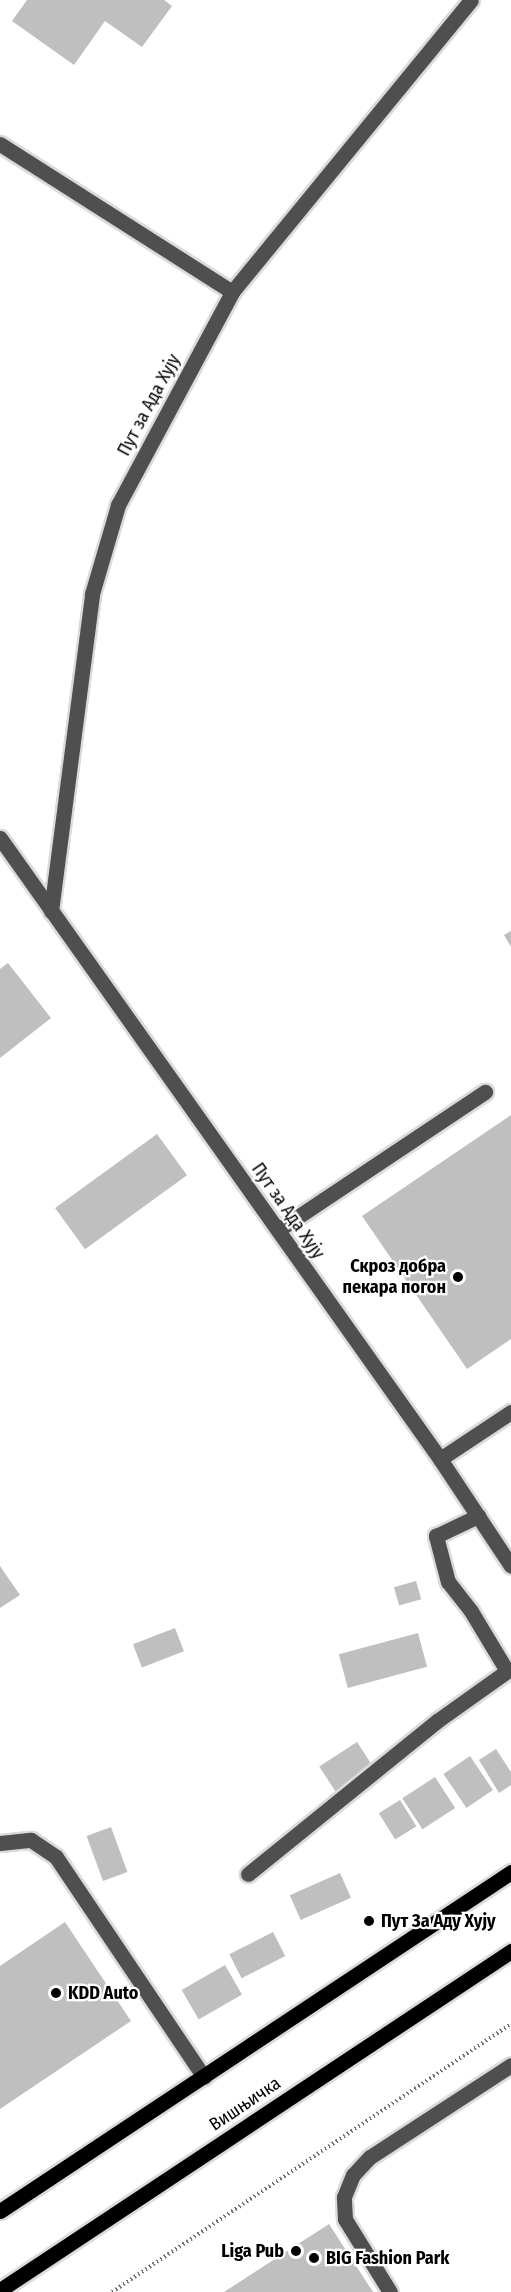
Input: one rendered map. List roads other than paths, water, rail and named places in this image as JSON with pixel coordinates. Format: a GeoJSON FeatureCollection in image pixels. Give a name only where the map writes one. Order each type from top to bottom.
{"type":"FeatureCollection","features":[{"type":"Feature","properties":{"kind":"main road"},"geometry":{"type":"LineString","coordinates":[[0,2211],[511,1872]]}},
{"type":"Feature","properties":{"kind":"main road","name":"Вишњичка"},"geometry":{"type":"LineString","coordinates":[[0,2290],[511,1951]]}},
{"type":"Feature","properties":{"kind":"lane","name":"Пут за Ада Хују"},"geometry":{"type":"LineString","coordinates":[[51,912],[92,594],[118,505],[232,292],[471,0]]}},
{"type":"Feature","properties":{"kind":"lane"},"geometry":{"type":"LineString","coordinates":[[0,144],[232,292]]}},
{"type":"Feature","properties":{"kind":"lane","name":"Пут за Ада Хују"},"geometry":{"type":"LineString","coordinates":[[0,838],[440,1459],[511,1566]]}},
{"type":"Feature","properties":{"kind":"lane"},"geometry":{"type":"LineString","coordinates":[[278,1230],[485,1092]]}},
{"type":"Feature","properties":{"kind":"lane"},"geometry":{"type":"LineString","coordinates":[[440,1459],[511,1412]]}},
{"type":"Feature","properties":{"kind":"lane"},"geometry":{"type":"LineString","coordinates":[[248,1874],[437,1720],[509,1677],[471,1611],[448,1582],[436,1536],[478,1516]]}},
{"type":"Feature","properties":{"kind":"lane"},"geometry":{"type":"LineString","coordinates":[[0,1843],[31,1840],[56,1857],[204,2077]]}},
{"type":"Feature","properties":{"kind":"lane"},"geometry":{"type":"LineString","coordinates":[[390,2292],[345,2219],[344,2197],[353,2175],[370,2157],[511,2065]]}},
{"type":"Feature","properties":{"kind":"place","name":"Скроз добра пекара погон"},"geometry":{"type":"Point","coordinates":[458,1277]}},
{"type":"Feature","properties":{"kind":"place","name":"Пут За Аду Хују"},"geometry":{"type":"Point","coordinates":[369,1921]}},
{"type":"Feature","properties":{"kind":"place","name":"KDD Auto"},"geometry":{"type":"Point","coordinates":[56,1993]}},
{"type":"Feature","properties":{"kind":"place","name":"Liga Pub"},"geometry":{"type":"Point","coordinates":[296,2251]}},
{"type":"Feature","properties":{"kind":"place","name":"BIG Fashion Park"},"geometry":{"type":"Point","coordinates":[314,2258]}}]}
